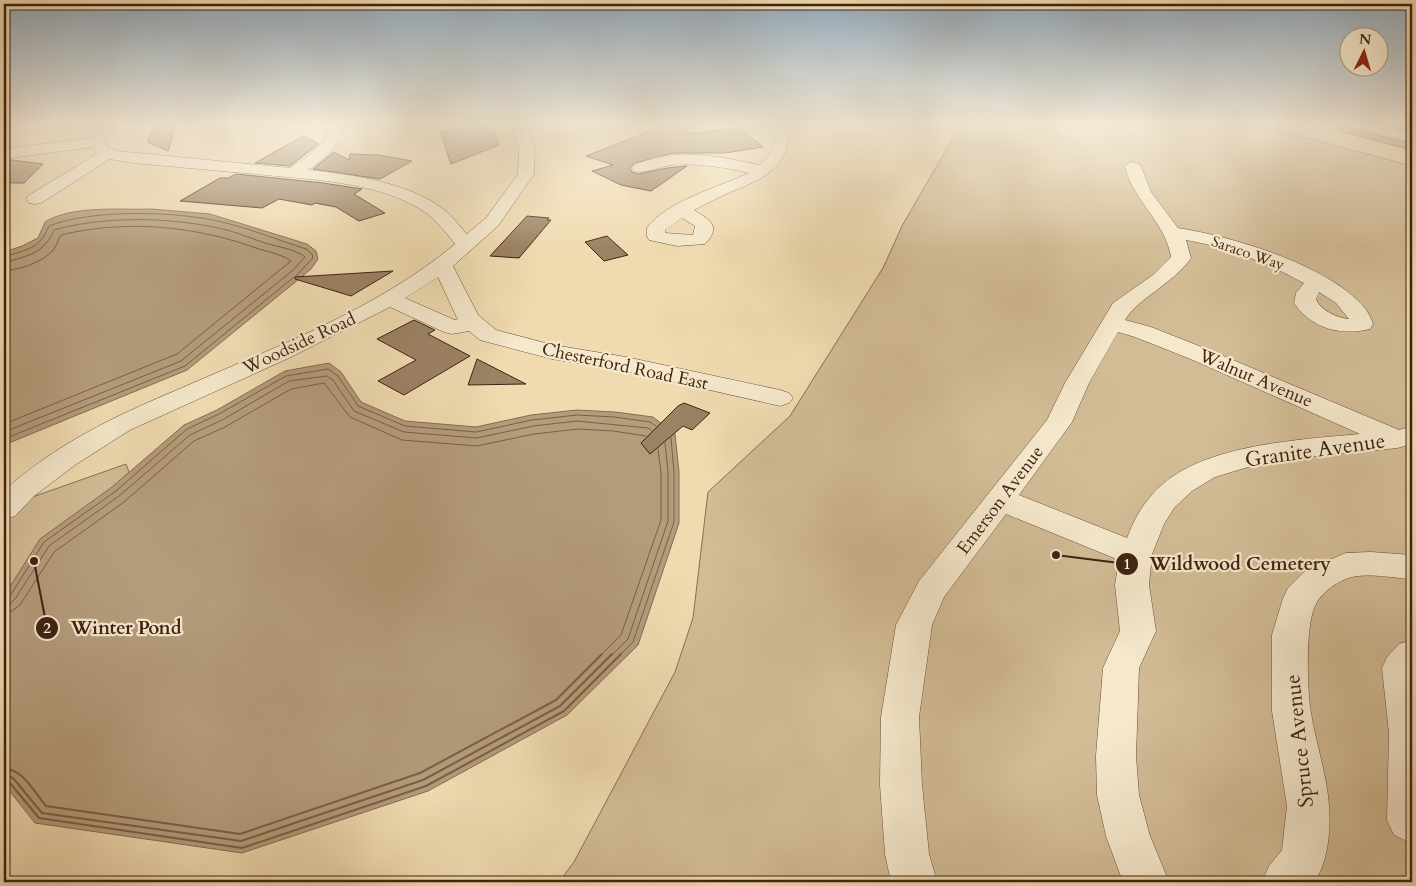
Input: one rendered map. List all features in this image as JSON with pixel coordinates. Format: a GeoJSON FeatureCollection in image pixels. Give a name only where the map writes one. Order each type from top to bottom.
{"type":"FeatureCollection","features":[{"type":"Feature","properties":{"kind":"street"},"geometry":{"type":"LineString","coordinates":[[35,199],[80,165]]}},
{"type":"Feature","properties":{"kind":"street"},"geometry":{"type":"LineString","coordinates":[[203,165],[293,173],[358,182],[394,191],[423,202],[438,213],[467,245]]}},
{"type":"Feature","properties":{"kind":"street"},"geometry":{"type":"LineString","coordinates":[[293,173],[303,165]]}},
{"type":"Feature","properties":{"kind":"street","name":"Woodside Road"},"geometry":{"type":"LineString","coordinates":[[4,508],[24,489],[66,458],[121,424],[281,354],[389,299],[442,264],[467,245],[492,222],[526,174],[526,165]]}},
{"type":"Feature","properties":{"kind":"street"},"geometry":{"type":"LineString","coordinates":[[640,168],[645,165]]}},
{"type":"Feature","properties":{"kind":"street"},"geometry":{"type":"LineString","coordinates":[[742,165],[765,169]]}},
{"type":"Feature","properties":{"kind":"street"},"geometry":{"type":"LineString","coordinates":[[683,211],[692,204],[765,169],[768,165]]}},
{"type":"Feature","properties":{"kind":"street","name":"Emerson Avenue"},"geometry":{"type":"LineString","coordinates":[[914,882],[907,854],[900,785],[900,717],[914,625],[931,590],[1060,422],[1077,383],[1121,308],[1160,279],[1181,258],[1181,250],[1171,232],[1142,194],[1135,179],[1133,168]]}},
{"type":"Feature","properties":{"kind":"street","name":"Saraco Way"},"geometry":{"type":"LineString","coordinates":[[1171,232],[1215,240],[1250,250],[1291,268],[1320,284]]}},
{"type":"Feature","properties":{"kind":"street","name":"Chesterford Road East"},"geometry":{"type":"LineString","coordinates":[[442,264],[468,318],[488,334],[552,352],[626,364],[780,398]]}},
{"type":"Feature","properties":{"kind":"street"},"geometry":{"type":"LineString","coordinates":[[389,299],[452,326],[474,324]]}},
{"type":"Feature","properties":{"kind":"street","name":"Walnut Avenue"},"geometry":{"type":"LineString","coordinates":[[1112,324],[1143,332],[1407,439]]}},
{"type":"Feature","properties":{"kind":"street","name":"Granite Avenue"},"geometry":{"type":"LineString","coordinates":[[1146,882],[1128,836],[1118,795],[1116,756],[1121,668],[1138,631],[1132,586],[1136,554],[1149,522],[1163,501],[1182,484],[1205,470],[1266,452],[1407,439]]}},
{"type":"Feature","properties":{"kind":"street"},"geometry":{"type":"LineString","coordinates":[[1001,500],[1136,554]]}},
{"type":"Feature","properties":{"kind":"street","name":"Spruce Avenue"},"geometry":{"type":"LineString","coordinates":[[1285,882],[1304,858],[1308,806],[1291,710],[1290,635],[1300,598],[1319,578],[1346,566],[1371,564],[1412,567]]}},
{"type":"Feature","properties":{"kind":"street"},"geometry":{"type":"LineString","coordinates":[[1409,820],[1409,733],[1400,668],[1412,656]]}},
{"type":"Feature","properties":{"kind":"shaded area"},"geometry":{"type":"Polygon","coordinates":[[[937,165],[1412,166],[1412,882],[559,882],[574,862],[675,672],[693,618],[708,492],[790,416],[883,268],[902,226],[937,165]]]}},
{"type":"Feature","properties":{"kind":"shaded area"},"geometry":{"type":"Polygon","coordinates":[[[126,464],[138,496],[4,616],[4,507],[126,464]]]}},
{"type":"Feature","properties":{"kind":"water"},"geometry":{"type":"Polygon","coordinates":[[[152,209],[210,214],[307,244],[316,251],[318,259],[311,269],[187,370],[4,445],[4,252],[38,238],[45,222],[69,213],[97,210],[152,209]]]}},
{"type":"Feature","properties":{"kind":"water"},"geometry":{"type":"Polygon","coordinates":[[[329,363],[341,372],[361,402],[405,421],[476,427],[531,415],[577,410],[653,417],[675,434],[679,472],[679,523],[638,645],[567,715],[428,791],[242,853],[35,823],[4,784],[4,596],[40,539],[112,487],[184,425],[217,410],[285,371],[329,363]]]}},
{"type":"Feature","properties":{"kind":"building"},"geometry":{"type":"Polygon","coordinates":[[[4,165],[42,165],[24,183],[4,183],[4,165]]]}},
{"type":"Feature","properties":{"kind":"building"},"geometry":{"type":"Polygon","coordinates":[[[318,165],[404,165],[380,179],[313,169],[318,165]]]}},
{"type":"Feature","properties":{"kind":"building"},"geometry":{"type":"Polygon","coordinates":[[[612,165],[633,165],[630,168],[632,172],[638,174],[687,166],[651,191],[621,185],[592,171],[612,165]]]}},
{"type":"Feature","properties":{"kind":"building"},"geometry":{"type":"Polygon","coordinates":[[[236,174],[362,189],[354,194],[385,213],[359,221],[336,207],[315,203],[312,205],[279,199],[262,208],[180,201],[220,178],[228,178],[236,174]]]}},
{"type":"Feature","properties":{"kind":"building"},"geometry":{"type":"Polygon","coordinates":[[[527,216],[549,218],[547,220],[551,220],[519,258],[490,256],[527,216]]]}},
{"type":"Feature","properties":{"kind":"building"},"geometry":{"type":"Polygon","coordinates":[[[607,236],[628,255],[604,261],[585,242],[607,236]]]}},
{"type":"Feature","properties":{"kind":"building"},"geometry":{"type":"Polygon","coordinates":[[[393,271],[351,296],[295,279],[295,277],[393,271]]]}},
{"type":"Feature","properties":{"kind":"building"},"geometry":{"type":"Polygon","coordinates":[[[414,320],[435,330],[428,334],[470,356],[404,395],[378,381],[416,360],[377,339],[414,320]]]}},
{"type":"Feature","properties":{"kind":"building"},"geometry":{"type":"Polygon","coordinates":[[[477,359],[526,384],[468,385],[477,359]]]}},
{"type":"Feature","properties":{"kind":"building"},"geometry":{"type":"Polygon","coordinates":[[[684,403],[710,413],[692,430],[683,426],[650,454],[641,443],[678,406],[684,403]]]}},
{"type":"Feature","properties":{"kind":"place","name":"Wildwood Cemetery"},"geometry":{"type":"Point","coordinates":[1056,555]}},
{"type":"Feature","properties":{"kind":"place","name":"Winter Pond"},"geometry":{"type":"Point","coordinates":[34,561]}}]}
